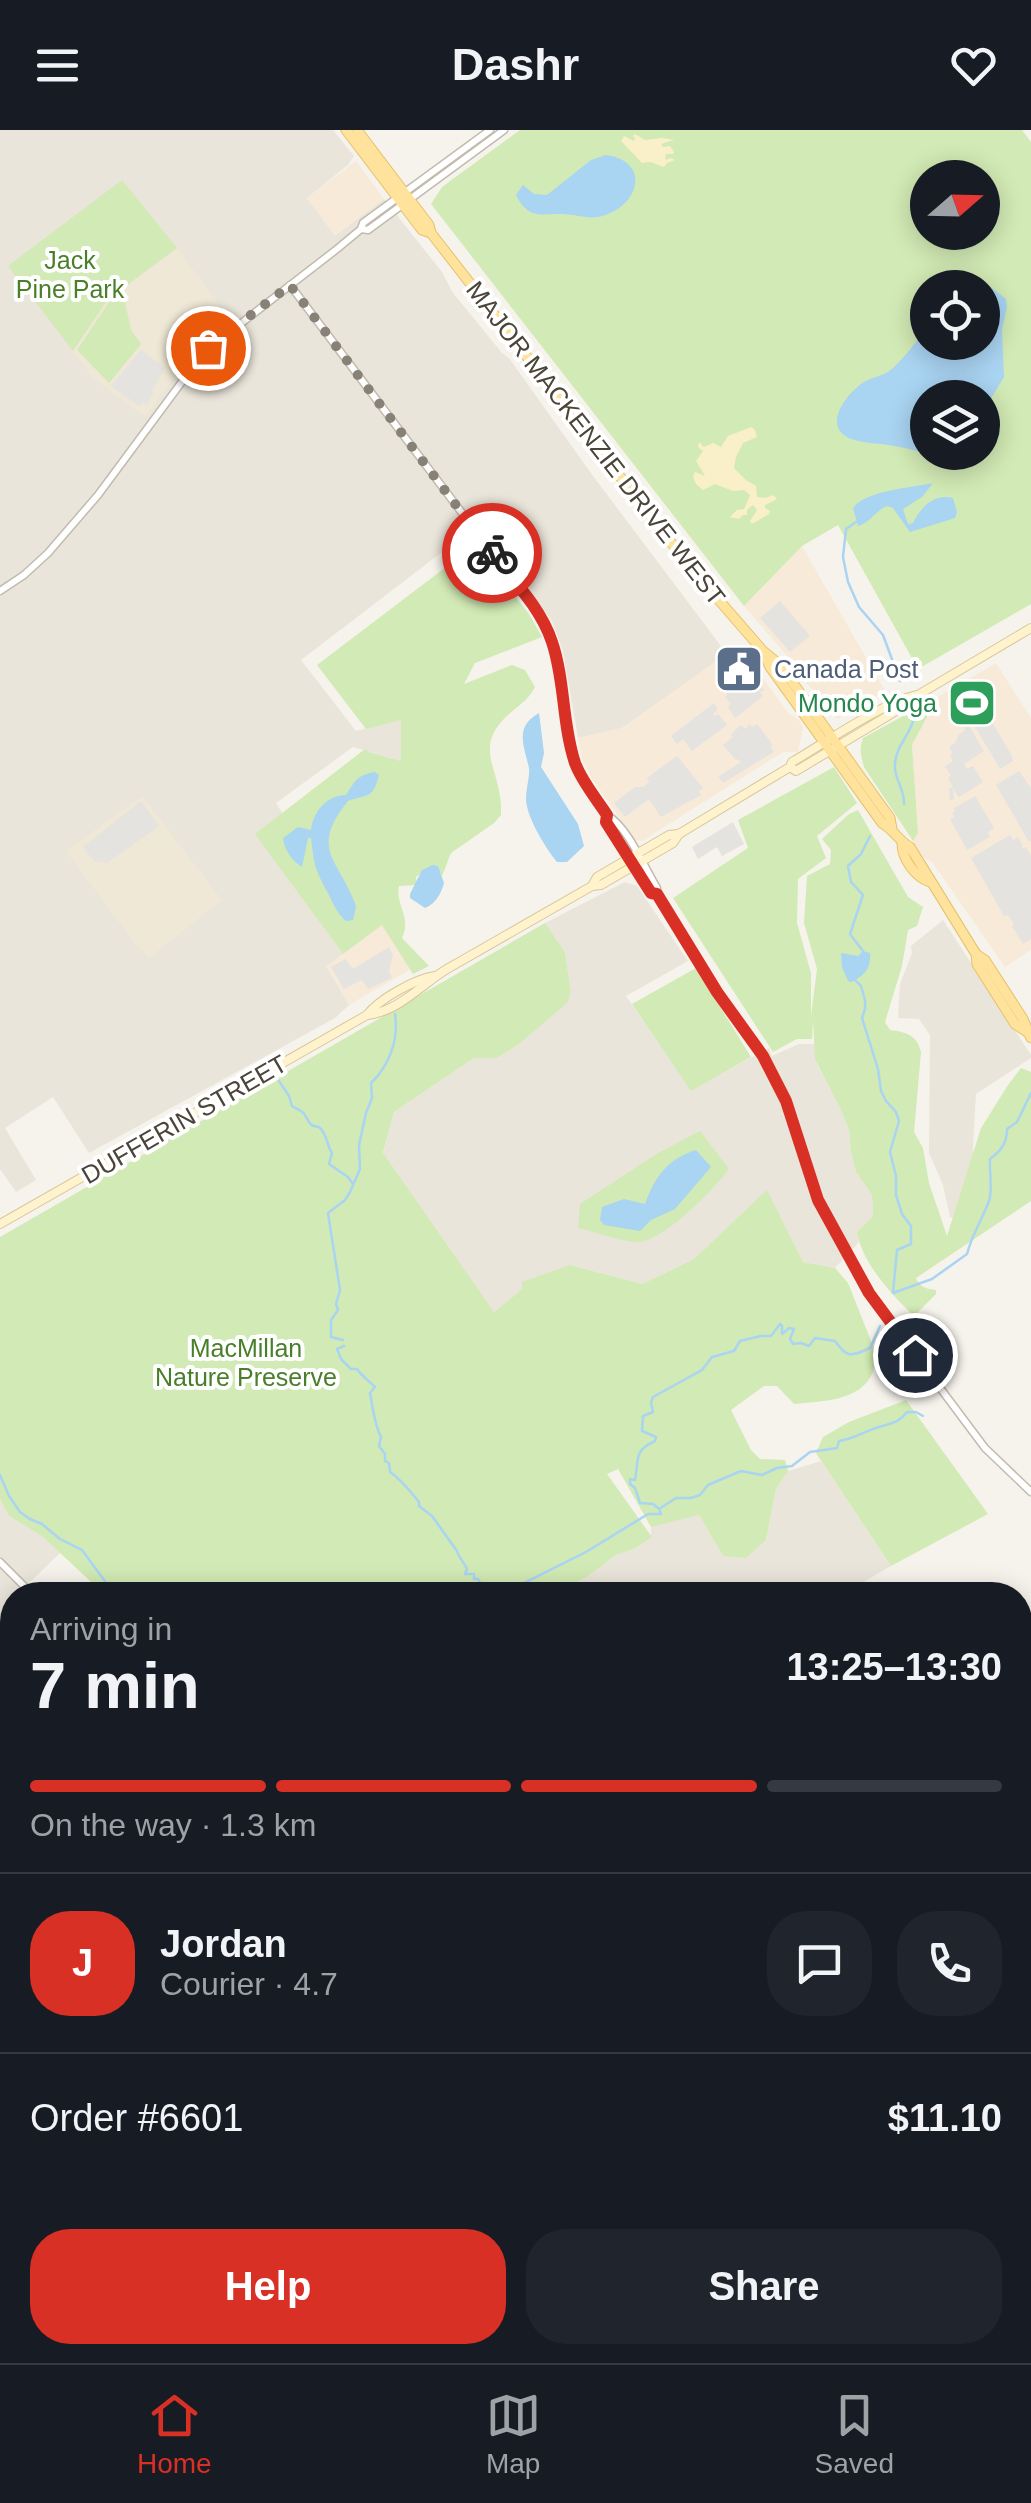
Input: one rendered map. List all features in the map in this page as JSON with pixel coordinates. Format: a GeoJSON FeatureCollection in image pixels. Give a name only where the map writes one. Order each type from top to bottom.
{"type":"FeatureCollection","features":[{"type":"Feature","properties":{"kind":"main road","name":"MAJOR MACKENZIE DRIVE WEST"},"geometry":{"type":"LineString","coordinates":[[346,130],[429,224],[431,233],[680,554],[762,650],[770,667],[890,818],[892,829],[928,874],[1015,1024],[1029,1035]]}},
{"type":"Feature","properties":{"kind":"main road","name":"MAJOR MACKENZIE DRIVE WEST"},"geometry":{"type":"LineString","coordinates":[[357,130],[404,199]]}},
{"type":"Feature","properties":{"kind":"main road","name":"DUFFERIN STREET"},"geometry":{"type":"LineString","coordinates":[[0,1224],[367,1014],[378,1014],[426,986],[435,976],[592,886],[601,885],[669,835],[678,834],[790,767],[792,762],[911,702],[1031,628]]}},
{"type":"Feature","properties":{"kind":"street"},"geometry":{"type":"LineString","coordinates":[[404,199],[490,130]]}},
{"type":"Feature","properties":{"kind":"street"},"geometry":{"type":"LineString","coordinates":[[0,591],[48,552],[98,494],[204,352],[362,229],[363,223],[504,130]]}},
{"type":"Feature","properties":{"kind":"street"},"geometry":{"type":"LineString","coordinates":[[290,285],[539,615],[556,656],[575,761],[584,781],[607,815],[614,818],[651,893],[657,894],[717,992],[763,1056],[786,1101],[816,1196],[869,1293],[985,1448],[1031,1492]]}},
{"type":"Feature","properties":{"kind":"street"},"geometry":{"type":"LineString","coordinates":[[0,1562],[18,1582]]}},
{"type":"Feature","properties":{"kind":"shaded area"},"geometry":{"type":"Polygon","coordinates":[[[0,130],[333,130],[354,156],[307,198],[335,235],[384,199],[442,272],[453,293],[509,358],[727,654],[622,728],[578,738],[563,651],[552,621],[480,524],[467,533],[301,660],[356,731],[401,720],[401,761],[353,747],[276,803],[283,814],[256,834],[343,954],[327,967],[349,1005],[335,1018],[89,1153],[53,1097],[5,1128],[36,1180],[16,1192],[0,1169],[0,130]]]}},
{"type":"Feature","properties":{"kind":"shaded area"},"geometry":{"type":"Polygon","coordinates":[[[356,161],[384,199],[335,236],[307,198],[356,161]]]}},
{"type":"Feature","properties":{"kind":"shaded area"},"geometry":{"type":"Polygon","coordinates":[[[177,248],[231,320],[196,348],[145,417],[92,377],[73,351],[108,300],[177,248]]]}},
{"type":"Feature","properties":{"kind":"shaded area"},"geometry":{"type":"Polygon","coordinates":[[[141,350],[165,368],[147,405],[139,406],[111,386],[141,350]]]}},
{"type":"Feature","properties":{"kind":"shaded area"},"geometry":{"type":"Polygon","coordinates":[[[802,546],[885,691],[837,719],[744,606],[802,546]]]}},
{"type":"Feature","properties":{"kind":"shaded area"},"geometry":{"type":"Polygon","coordinates":[[[780,601],[810,636],[790,652],[760,618],[780,601]]]}},
{"type":"Feature","properties":{"kind":"shaded area"},"geometry":{"type":"Polygon","coordinates":[[[739,645],[789,714],[800,721],[803,728],[798,752],[783,752],[642,841],[635,840],[591,777],[578,738],[622,728],[739,645]]]}},
{"type":"Feature","properties":{"kind":"shaded area"},"geometry":{"type":"Polygon","coordinates":[[[996,663],[1031,718],[1031,950],[1005,967],[913,841],[918,833],[912,745],[939,696],[996,663]]]}},
{"type":"Feature","properties":{"kind":"shaded area"},"geometry":{"type":"Polygon","coordinates":[[[746,676],[753,676],[764,690],[760,692],[763,696],[735,718],[728,707],[731,704],[726,692],[746,676]]]}},
{"type":"Feature","properties":{"kind":"shaded area"},"geometry":{"type":"Polygon","coordinates":[[[714,703],[718,709],[713,714],[718,714],[727,725],[692,751],[683,739],[677,744],[671,736],[714,703]]]}},
{"type":"Feature","properties":{"kind":"shaded area"},"geometry":{"type":"Polygon","coordinates":[[[980,715],[990,719],[1012,756],[1013,761],[1000,769],[971,720],[980,715]]]}},
{"type":"Feature","properties":{"kind":"shaded area"},"geometry":{"type":"Polygon","coordinates":[[[757,724],[774,752],[723,783],[718,777],[741,762],[723,745],[741,725],[745,729],[757,724]]]}},
{"type":"Feature","properties":{"kind":"shaded area"},"geometry":{"type":"Polygon","coordinates":[[[968,724],[984,751],[964,764],[967,769],[973,766],[983,782],[959,797],[953,789],[954,799],[950,800],[949,788],[953,787],[945,766],[953,761],[949,747],[968,724]]]}},
{"type":"Feature","properties":{"kind":"shaded area"},"geometry":{"type":"Polygon","coordinates":[[[677,756],[703,788],[699,791],[701,795],[663,816],[649,799],[625,817],[614,803],[635,787],[643,787],[649,782],[647,778],[677,756]]]}},
{"type":"Feature","properties":{"kind":"shaded area"},"geometry":{"type":"Polygon","coordinates":[[[1019,771],[1031,788],[1029,842],[996,785],[1019,771]]]}},
{"type":"Feature","properties":{"kind":"shaded area"},"geometry":{"type":"Polygon","coordinates":[[[142,796],[222,900],[149,958],[66,851],[142,796]]]}},
{"type":"Feature","properties":{"kind":"shaded area"},"geometry":{"type":"Polygon","coordinates":[[[975,796],[994,828],[988,832],[990,837],[967,850],[950,819],[954,817],[954,808],[975,796]]]}},
{"type":"Feature","properties":{"kind":"shaded area"},"geometry":{"type":"Polygon","coordinates":[[[141,801],[159,826],[107,863],[94,861],[83,847],[141,801]]]}},
{"type":"Feature","properties":{"kind":"shaded area"},"geometry":{"type":"Polygon","coordinates":[[[733,822],[744,844],[722,856],[717,847],[698,859],[692,847],[733,822]]]}},
{"type":"Feature","properties":{"kind":"shaded area"},"geometry":{"type":"Polygon","coordinates":[[[1010,835],[1013,840],[1018,837],[1023,846],[1020,849],[1026,847],[1031,856],[1031,939],[1023,944],[971,858],[1010,835]]]}},
{"type":"Feature","properties":{"kind":"shaded area"},"geometry":{"type":"Polygon","coordinates":[[[625,882],[637,886],[688,961],[626,996],[691,1090],[769,1048],[772,1056],[799,1044],[815,1044],[815,1061],[849,1130],[856,1172],[872,1195],[873,1216],[857,1232],[859,1242],[835,1268],[803,1262],[767,1191],[694,1259],[642,1284],[570,1265],[522,1289],[491,1314],[383,1154],[394,1112],[474,1058],[497,1058],[519,1044],[571,992],[565,952],[545,923],[625,882]]]}},
{"type":"Feature","properties":{"kind":"shaded area"},"geometry":{"type":"Polygon","coordinates":[[[943,920],[1031,1055],[976,1094],[975,1170],[960,1220],[950,1217],[943,1185],[929,1153],[930,1035],[919,1019],[898,1018],[900,984],[911,946],[943,920]]]}},
{"type":"Feature","properties":{"kind":"shaded area"},"geometry":{"type":"Polygon","coordinates":[[[382,924],[411,969],[349,1005],[327,966],[382,924]]]}},
{"type":"Feature","properties":{"kind":"shaded area"},"geometry":{"type":"Polygon","coordinates":[[[389,947],[393,955],[389,971],[392,978],[368,989],[362,980],[344,989],[331,967],[345,959],[353,969],[389,947]]]}},
{"type":"Feature","properties":{"kind":"shaded area"},"geometry":{"type":"Polygon","coordinates":[[[821,1461],[891,1566],[863,1582],[577,1582],[651,1537],[651,1527],[678,1519],[699,1515],[723,1556],[766,1540],[776,1489],[788,1471],[821,1461]]]}},
{"type":"Feature","properties":{"kind":"shaded area"},"geometry":{"type":"Polygon","coordinates":[[[0,1499],[9,1516],[60,1553],[30,1582],[0,1582],[0,1499]]]}},
{"type":"Feature","properties":{"kind":"green space"},"geometry":{"type":"Polygon","coordinates":[[[520,130],[1022,130],[1031,142],[1031,604],[918,669],[838,525],[802,546],[744,606],[431,204],[442,187],[520,130]]]}},
{"type":"Feature","properties":{"kind":"green space","name":"Jack Pine Park"},"geometry":{"type":"Polygon","coordinates":[[[122,180],[177,248],[108,299],[73,351],[8,266],[122,180]]]}},
{"type":"Feature","properties":{"kind":"green space"},"geometry":{"type":"Polygon","coordinates":[[[123,292],[131,330],[141,344],[109,383],[77,350],[109,302],[123,292]]]}},
{"type":"Feature","properties":{"kind":"green space"},"geometry":{"type":"Polygon","coordinates":[[[475,545],[529,614],[542,637],[475,663],[464,684],[512,665],[525,670],[535,687],[501,722],[491,740],[490,756],[501,815],[451,853],[442,876],[436,865],[416,877],[417,885],[399,886],[405,924],[402,938],[429,966],[413,974],[382,925],[343,954],[255,834],[365,749],[401,761],[401,720],[366,729],[317,665],[475,545]]]}},
{"type":"Feature","properties":{"kind":"green space"},"geometry":{"type":"Polygon","coordinates":[[[927,703],[934,704],[912,745],[918,833],[913,841],[864,767],[861,746],[863,738],[927,703]]]}},
{"type":"Feature","properties":{"kind":"green space"},"geometry":{"type":"Polygon","coordinates":[[[834,767],[857,803],[817,836],[826,858],[798,879],[797,923],[811,973],[811,1016],[817,969],[804,923],[807,876],[830,864],[831,850],[822,839],[858,810],[908,897],[923,907],[917,926],[908,930],[885,1022],[890,1030],[914,1038],[921,1052],[914,1132],[923,1148],[929,1183],[947,1236],[981,1128],[1021,1068],[1031,1072],[1031,1201],[916,1278],[924,1287],[936,1290],[936,1294],[914,1316],[879,1278],[860,1244],[857,1232],[873,1216],[872,1195],[856,1172],[849,1130],[815,1060],[813,1020],[812,1039],[797,1039],[773,1052],[673,898],[748,848],[738,820],[834,767]]]}},
{"type":"Feature","properties":{"kind":"green space","name":"MacMillan Nature Preserve"},"geometry":{"type":"Polygon","coordinates":[[[545,923],[565,952],[571,992],[567,1003],[497,1058],[474,1058],[394,1112],[383,1153],[494,1312],[522,1289],[522,1282],[570,1265],[642,1284],[694,1259],[767,1190],[803,1262],[835,1268],[848,1283],[877,1356],[867,1382],[850,1395],[794,1404],[777,1386],[764,1386],[731,1410],[751,1450],[760,1459],[785,1460],[788,1471],[776,1489],[766,1540],[746,1558],[723,1556],[699,1515],[651,1527],[618,1469],[607,1474],[652,1537],[616,1555],[577,1582],[91,1582],[43,1537],[9,1516],[0,1499],[0,1237],[545,923]]]}},
{"type":"Feature","properties":{"kind":"green space"},"geometry":{"type":"Polygon","coordinates":[[[696,968],[751,1057],[691,1091],[632,1004],[696,968]]]}},
{"type":"Feature","properties":{"kind":"green space"},"geometry":{"type":"Polygon","coordinates":[[[700,1131],[729,1169],[675,1224],[639,1242],[578,1228],[580,1204],[658,1153],[700,1131]]]}},
{"type":"Feature","properties":{"kind":"green space"},"geometry":{"type":"Polygon","coordinates":[[[906,1400],[988,1514],[891,1566],[816,1453],[823,1437],[849,1422],[906,1400]]]}},
{"type":"Feature","properties":{"kind":"sand"},"geometry":{"type":"Polygon","coordinates":[[[635,134],[645,140],[674,140],[661,144],[670,146],[674,152],[666,154],[665,160],[675,160],[664,167],[642,163],[621,141],[624,136],[634,141],[635,134]]]}},
{"type":"Feature","properties":{"kind":"sand"},"geometry":{"type":"Polygon","coordinates":[[[751,427],[757,437],[743,443],[734,468],[756,486],[757,497],[773,495],[777,499],[765,505],[769,514],[752,524],[757,510],[753,505],[747,515],[739,519],[730,517],[744,509],[750,495],[744,490],[733,491],[715,484],[703,490],[693,477],[695,472],[705,476],[696,461],[703,451],[699,442],[704,447],[713,443],[721,447],[728,436],[751,427]]]}},
{"type":"Feature","properties":{"kind":"water"},"geometry":{"type":"Polygon","coordinates":[[[606,155],[620,159],[635,174],[632,194],[615,211],[592,217],[535,214],[516,195],[523,185],[534,194],[547,195],[591,160],[606,155]]]}},
{"type":"Feature","properties":{"kind":"water"},"geometry":{"type":"Polygon","coordinates":[[[1000,294],[1006,299],[1002,330],[1004,377],[1000,384],[1000,380],[910,380],[910,450],[858,441],[841,432],[837,417],[851,394],[864,382],[892,369],[910,349],[910,360],[1000,360],[1000,294]]]}},
{"type":"Feature","properties":{"kind":"water"},"geometry":{"type":"Polygon","coordinates":[[[933,483],[922,497],[903,509],[908,524],[929,503],[946,497],[953,498],[955,518],[910,532],[893,508],[887,506],[858,526],[853,508],[859,502],[878,493],[933,483]]]}},
{"type":"Feature","properties":{"kind":"water"},"geometry":{"type":"Polygon","coordinates":[[[539,713],[544,753],[541,767],[578,824],[584,846],[567,862],[557,862],[537,832],[527,806],[529,771],[524,730],[539,713]]]}},
{"type":"Feature","properties":{"kind":"water"},"geometry":{"type":"Polygon","coordinates":[[[375,772],[379,775],[372,792],[348,801],[330,832],[331,855],[356,906],[353,920],[346,921],[318,872],[311,838],[302,867],[289,854],[283,838],[298,827],[311,830],[322,806],[346,795],[357,779],[375,772]]]}},
{"type":"Feature","properties":{"kind":"water"},"geometry":{"type":"Polygon","coordinates":[[[438,866],[444,883],[437,898],[425,908],[410,894],[422,870],[438,866]]]}},
{"type":"Feature","properties":{"kind":"water"},"geometry":{"type":"Polygon","coordinates":[[[863,951],[870,953],[866,971],[848,981],[841,953],[858,956],[863,951]]]}},
{"type":"Feature","properties":{"kind":"water"},"geometry":{"type":"Polygon","coordinates":[[[696,1150],[711,1167],[675,1209],[651,1220],[640,1231],[604,1225],[600,1220],[602,1207],[624,1199],[645,1204],[664,1170],[696,1150]]]}},
{"type":"Feature","properties":{"kind":"waterway"},"geometry":{"type":"LineString","coordinates":[[856,522],[846,529],[843,557],[848,582],[859,607],[883,635],[900,681]]}},
{"type":"Feature","properties":{"kind":"waterway"},"geometry":{"type":"LineString","coordinates":[[904,804],[895,763],[914,716]]}},
{"type":"Feature","properties":{"kind":"waterway"},"geometry":{"type":"LineString","coordinates":[[863,951],[850,934],[863,895],[851,882],[848,866],[861,854],[870,836]]}},
{"type":"Feature","properties":{"kind":"waterway"},"geometry":{"type":"LineString","coordinates":[[855,980],[865,1000],[862,1018],[881,1091],[899,1121],[890,1152],[896,1195],[911,1226],[911,1244],[897,1250],[893,1293],[932,1279],[967,1254],[990,1196],[990,1159],[1003,1146],[1007,1129],[1017,1122],[1031,1093]]}},
{"type":"Feature","properties":{"kind":"waterway"},"geometry":{"type":"LineString","coordinates":[[343,1340],[331,1337],[331,1320],[338,1310],[340,1290],[328,1213],[345,1200],[360,1169],[359,1145],[372,1098],[371,1083],[391,1052],[395,1014]]}},
{"type":"Feature","properties":{"kind":"waterway"},"geometry":{"type":"LineString","coordinates":[[279,1081],[292,1106],[324,1133],[332,1153],[329,1164],[353,1184]]}},
{"type":"Feature","properties":{"kind":"waterway"},"geometry":{"type":"LineString","coordinates":[[658,1508],[640,1503],[630,1484],[630,1479],[635,1480],[640,1452],[655,1441],[656,1437],[642,1431],[643,1416],[653,1412],[653,1397],[702,1370],[712,1357],[734,1351],[740,1341],[771,1336],[780,1324],[782,1334],[794,1329],[790,1339],[793,1344],[809,1346],[815,1338],[835,1341],[850,1354],[870,1348],[880,1326]]}},
{"type":"Feature","properties":{"kind":"waterway"},"geometry":{"type":"LineString","coordinates":[[344,1346],[337,1349],[341,1359],[375,1387],[370,1393],[381,1437],[379,1446],[390,1472],[432,1516],[457,1551],[467,1569],[465,1574],[474,1574],[480,1582]]}},
{"type":"Feature","properties":{"kind":"waterway"},"geometry":{"type":"LineString","coordinates":[[526,1582],[586,1552],[648,1514],[661,1514],[659,1509],[676,1498],[700,1495],[708,1485],[741,1471],[762,1475],[792,1466],[810,1452],[837,1448],[839,1441],[894,1422],[907,1412],[923,1416]]}},
{"type":"Feature","properties":{"kind":"waterway"},"geometry":{"type":"LineString","coordinates":[[0,1475],[20,1512],[82,1550],[105,1582]]}},
{"type":"Feature","properties":{"kind":"way so far"},"geometry":{"type":"LineString","coordinates":[[208,348],[290,285],[492,553]]}},
{"type":"Feature","properties":{"kind":"place","name":"Canada Post"},"geometry":{"type":"Point","coordinates":[739,669]}},
{"type":"Feature","properties":{"kind":"place","name":"Mondo Yoga"},"geometry":{"type":"Point","coordinates":[972,703]}},
{"type":"Feature","properties":{"kind":"route"},"geometry":{"type":"LineString","coordinates":[[492,553],[549,634],[580,774],[651,893],[657,894],[717,992],[763,1056],[786,1101],[818,1200],[869,1293],[915,1355]]}}]}
